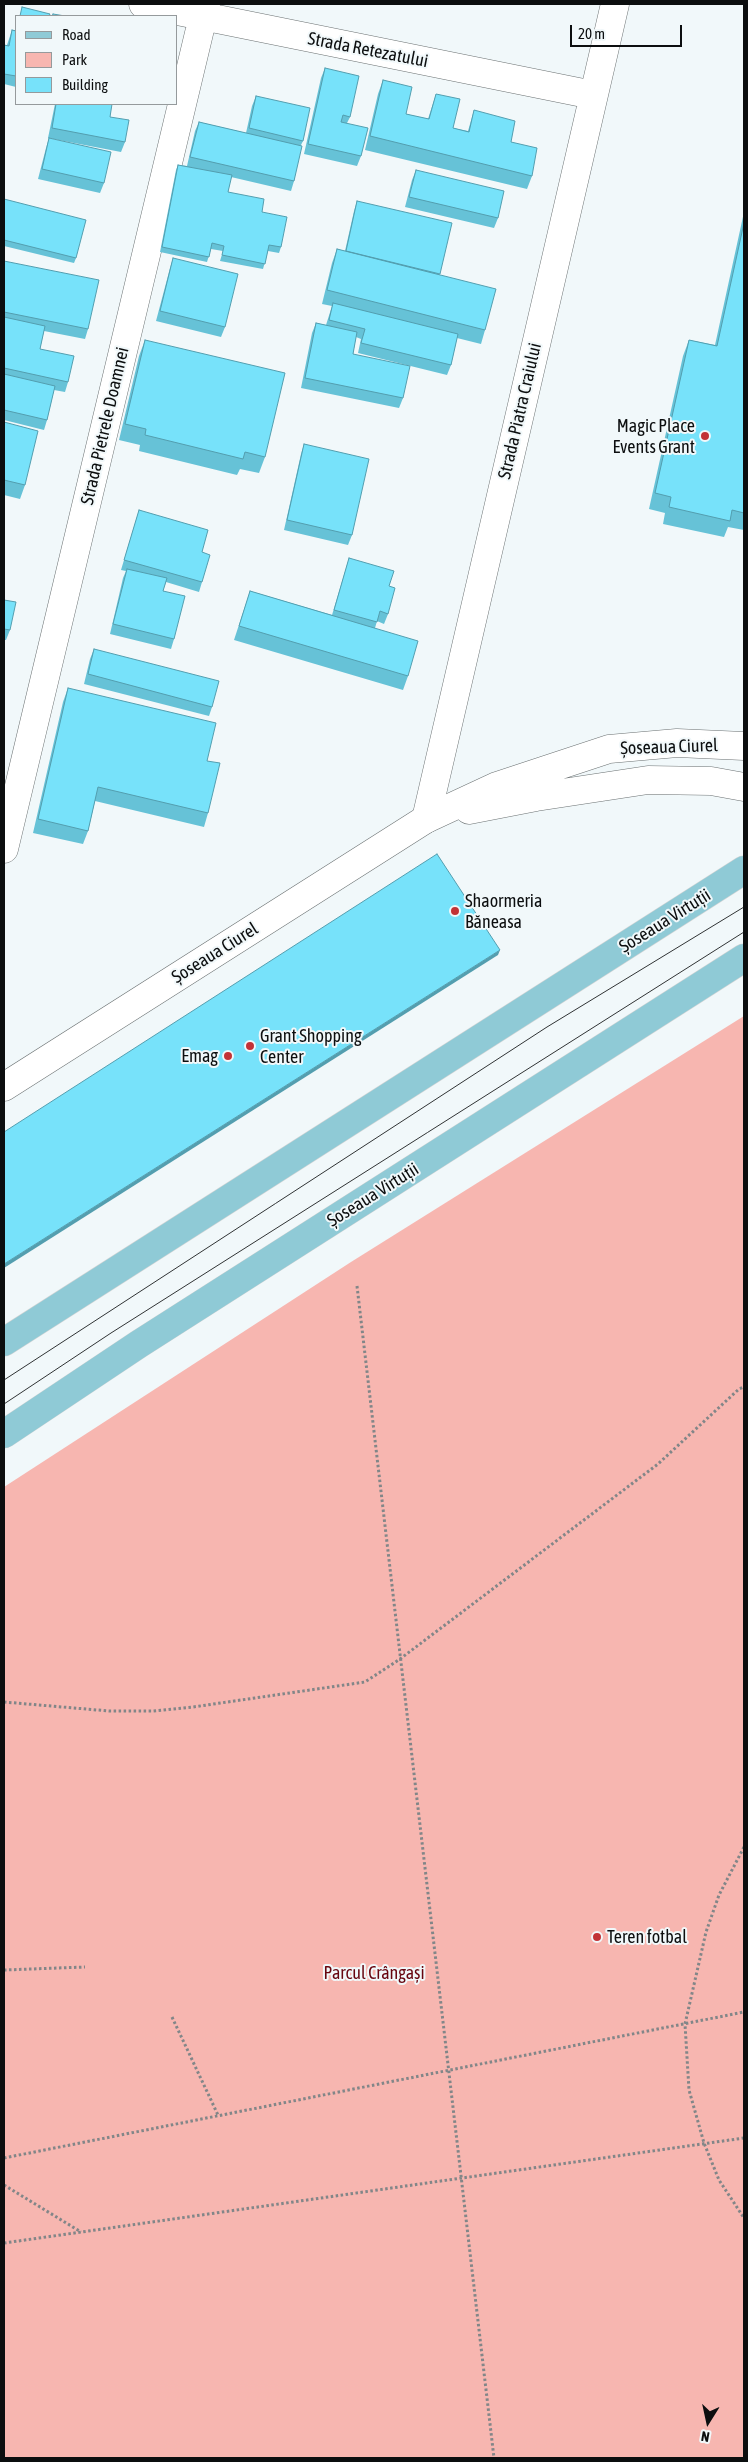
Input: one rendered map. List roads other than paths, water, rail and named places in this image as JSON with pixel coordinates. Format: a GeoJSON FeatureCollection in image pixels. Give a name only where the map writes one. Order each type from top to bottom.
{"type":"FeatureCollection","features":[{"type":"Feature","properties":{"kind":"main road","name":"Șoseaua Virtuții"},"geometry":{"type":"LineString","coordinates":[[4,1342],[744,870]]}},
{"type":"Feature","properties":{"kind":"main road","name":"Șoseaua Virtuții"},"geometry":{"type":"LineString","coordinates":[[4,1434],[139,1344],[744,958]]}},
{"type":"Feature","properties":{"kind":"street","name":"Strada Retezatului"},"geometry":{"type":"LineString","coordinates":[[143,4],[205,10],[593,95]]}},
{"type":"Feature","properties":{"kind":"street","name":"Strada Piatra Craiului"},"geometry":{"type":"LineString","coordinates":[[426,819],[615,4]]}},
{"type":"Feature","properties":{"kind":"street","name":"Strada Pietrele Doamnei"},"geometry":{"type":"LineString","coordinates":[[4,849],[205,10]]}},
{"type":"Feature","properties":{"kind":"street","name":"Șoseaua Ciurel"},"geometry":{"type":"LineString","coordinates":[[4,1087],[426,819],[497,786],[609,749],[677,742],[744,746]]}},
{"type":"Feature","properties":{"kind":"street","name":"Șoseaua Ciurel"},"geometry":{"type":"LineString","coordinates":[[426,819],[536,797],[648,780],[711,782],[744,786]]}},
{"type":"Feature","properties":{"kind":"tram line"},"geometry":{"type":"LineString","coordinates":[[4,1380],[547,1027],[744,907]]}},
{"type":"Feature","properties":{"kind":"tram line"},"geometry":{"type":"LineString","coordinates":[[4,1404],[111,1333],[744,932]]}},
{"type":"Feature","properties":{"kind":"place","name":"Magic Place Events Grant"},"geometry":{"type":"Point","coordinates":[705,436]}},
{"type":"Feature","properties":{"kind":"place","name":"Shaormeria Băneasa"},"geometry":{"type":"Point","coordinates":[455,911]}},
{"type":"Feature","properties":{"kind":"place","name":"Grant Shopping Center"},"geometry":{"type":"Point","coordinates":[250,1046]}},
{"type":"Feature","properties":{"kind":"place","name":"Emag"},"geometry":{"type":"Point","coordinates":[228,1056]}},
{"type":"Feature","properties":{"kind":"place","name":"Teren fotbal"},"geometry":{"type":"Point","coordinates":[597,1937]}},
{"type":"Feature","properties":{"kind":"park label","name":"Parcul Crângași"},"geometry":{"type":"Point","coordinates":[374,1973]}}]}
